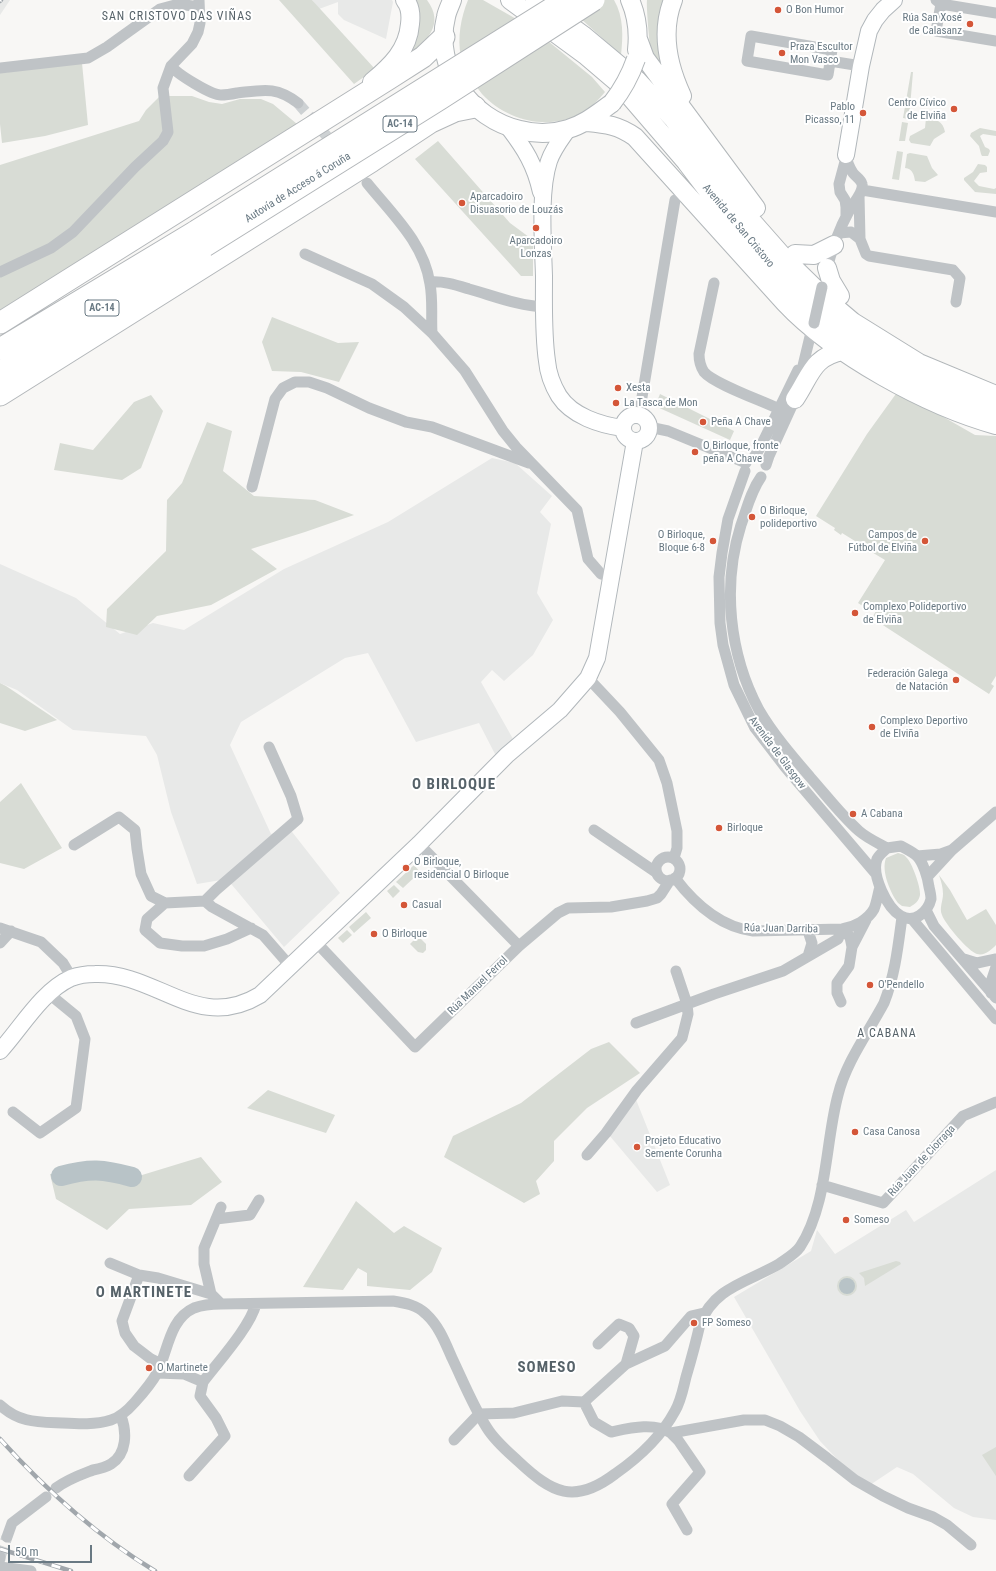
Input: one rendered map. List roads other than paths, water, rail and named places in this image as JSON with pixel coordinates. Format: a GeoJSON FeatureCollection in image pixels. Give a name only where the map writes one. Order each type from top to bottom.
{"type":"FeatureCollection","features":[{"type":"Feature","properties":{"kind":"highway","name":"Autovía de Acceso á Coruña"},"geometry":{"type":"LineString","coordinates":[[0,372],[201,238],[565,0]]}},
{"type":"Feature","properties":{"kind":"highway","name":"Autovía de Acceso á Coruña"},"geometry":{"type":"LineString","coordinates":[[0,349],[201,238],[440,99],[594,0]]}},
{"type":"Feature","properties":{"kind":"highway"},"geometry":{"type":"LineString","coordinates":[[0,323],[423,57],[445,27]]}},
{"type":"Feature","properties":{"kind":"highway"},"geometry":{"type":"LineString","coordinates":[[0,395],[387,151],[430,122],[455,111],[475,107]]}},
{"type":"Feature","properties":{"kind":"main road"},"geometry":{"type":"LineString","coordinates":[[337,111],[392,64],[401,53],[409,35],[411,17],[405,0]]}},
{"type":"Feature","properties":{"kind":"main road"},"geometry":{"type":"LineString","coordinates":[[437,0],[445,27],[446,57],[452,76],[459,88],[475,107],[491,119],[509,128],[528,132],[544,133],[568,129],[586,122],[612,103],[628,80],[636,59],[638,39],[635,4]]}},
{"type":"Feature","properties":{"kind":"main road"},"geometry":{"type":"LineString","coordinates":[[445,27],[452,0]]}},
{"type":"Feature","properties":{"kind":"main road","name":"Avenida de San Cristovo"},"geometry":{"type":"LineString","coordinates":[[510,0],[585,55],[619,84],[686,162],[720,207],[774,270],[835,325],[869,350],[937,388],[996,411]]}},
{"type":"Feature","properties":{"kind":"main road","name":"Avenida de San Cristovo"},"geometry":{"type":"LineString","coordinates":[[535,0],[583,35],[638,81],[674,120],[724,187],[751,220],[788,262],[827,300],[853,322],[919,363],[996,395]]}},
{"type":"Feature","properties":{"kind":"main road"},"geometry":{"type":"LineString","coordinates":[[673,0],[666,36],[668,57],[672,72],[700,133]]}},
{"type":"Feature","properties":{"kind":"main road"},"geometry":{"type":"LineString","coordinates":[[638,39],[645,58],[700,133],[772,229],[796,254],[824,279],[840,296],[856,309],[896,336],[942,361],[996,384]]}},
{"type":"Feature","properties":{"kind":"main road"},"geometry":{"type":"LineString","coordinates":[[586,122],[610,124],[623,128],[635,137],[785,303],[808,334],[843,351],[869,369],[908,389],[950,409],[996,425]]}},
{"type":"Feature","properties":{"kind":"main road"},"geometry":{"type":"LineString","coordinates":[[796,254],[814,255],[836,239]]}},
{"type":"Feature","properties":{"kind":"main road"},"geometry":{"type":"LineString","coordinates":[[795,398],[806,382],[814,366],[819,361],[832,354],[843,351]]}},
{"type":"Feature","properties":{"kind":"street"},"geometry":{"type":"LineString","coordinates":[[846,216],[846,207],[839,188],[861,66],[869,31],[875,20],[894,0]]}},
{"type":"Feature","properties":{"kind":"street"},"geometry":{"type":"LineString","coordinates":[[996,13],[938,2],[936,31],[996,41]]}},
{"type":"Feature","properties":{"kind":"street"},"geometry":{"type":"LineString","coordinates":[[0,68],[88,58],[107,48],[160,10],[179,4],[199,4],[200,23],[198,32],[192,44],[172,66],[163,88],[168,132],[163,141],[135,167],[74,232],[51,248],[0,272]]}},
{"type":"Feature","properties":{"kind":"street"},"geometry":{"type":"LineString","coordinates":[[751,36],[832,50],[830,61],[828,75],[747,61],[751,36]]}},
{"type":"Feature","properties":{"kind":"street"},"geometry":{"type":"LineString","coordinates":[[830,61],[861,66]]}},
{"type":"Feature","properties":{"kind":"street"},"geometry":{"type":"LineString","coordinates":[[172,66],[176,72],[198,85],[220,95],[256,91],[274,91],[286,94],[298,103]]}},
{"type":"Feature","properties":{"kind":"street"},"geometry":{"type":"LineString","coordinates":[[509,128],[525,150],[534,166],[543,201]]}},
{"type":"Feature","properties":{"kind":"street"},"geometry":{"type":"LineString","coordinates":[[568,129],[555,147],[549,162],[543,201],[544,307],[547,362],[552,380],[560,396],[570,408],[603,425],[623,428]]}},
{"type":"Feature","properties":{"kind":"street"},"geometry":{"type":"LineString","coordinates":[[846,155],[848,164],[862,183],[860,194],[860,239],[863,250],[869,256],[953,270],[960,278],[956,302]]}},
{"type":"Feature","properties":{"kind":"street"},"geometry":{"type":"LineString","coordinates":[[840,180],[845,176],[856,175]]}},
{"type":"Feature","properties":{"kind":"street"},"geometry":{"type":"LineString","coordinates":[[367,183],[415,242],[424,260],[430,282],[432,333]]}},
{"type":"Feature","properties":{"kind":"street"},"geometry":{"type":"LineString","coordinates":[[842,195],[850,198],[860,194],[996,212]]}},
{"type":"Feature","properties":{"kind":"street","name":"Avenida de Glasgow"},"geometry":{"type":"LineString","coordinates":[[766,465],[795,398],[808,334],[836,239],[846,216],[860,194]]}},
{"type":"Feature","properties":{"kind":"street"},"geometry":{"type":"LineString","coordinates":[[639,415],[675,200]]}},
{"type":"Feature","properties":{"kind":"street"},"geometry":{"type":"LineString","coordinates":[[836,239],[851,232],[860,239]]}},
{"type":"Feature","properties":{"kind":"street"},"geometry":{"type":"LineString","coordinates":[[305,254],[372,284],[404,307],[432,333],[465,371],[503,431],[532,464],[577,510],[588,559],[601,574],[612,577]]}},
{"type":"Feature","properties":{"kind":"street"},"geometry":{"type":"LineString","coordinates":[[430,282],[438,281],[450,283],[534,307],[544,307]]}},
{"type":"Feature","properties":{"kind":"street"},"geometry":{"type":"LineString","coordinates":[[714,283],[699,354],[699,363],[703,371],[726,385],[779,409]]}},
{"type":"Feature","properties":{"kind":"street","name":"Avenida de Glasgow"},"geometry":{"type":"LineString","coordinates":[[808,334],[779,409],[760,448],[748,463],[728,519],[719,577],[722,645],[734,685],[755,728],[785,767],[876,874]]}},
{"type":"Feature","properties":{"kind":"street"},"geometry":{"type":"LineString","coordinates":[[252,487],[275,399],[283,388],[295,382],[309,382],[315,384],[369,408],[406,422],[432,427],[532,464]]}},
{"type":"Feature","properties":{"kind":"street"},"geometry":{"type":"LineString","coordinates":[[639,415],[646,419],[649,427],[648,435],[638,441],[627,438],[623,432],[623,424],[628,418],[639,415]]}},
{"type":"Feature","properties":{"kind":"street"},"geometry":{"type":"LineString","coordinates":[[649,427],[668,431],[748,463],[760,458],[766,465],[766,472],[761,478],[751,478],[748,463]]}},
{"type":"Feature","properties":{"kind":"street"},"geometry":{"type":"LineString","coordinates":[[0,1051],[48,994],[72,978],[91,974],[120,976],[134,980],[193,1005],[218,1008],[241,1005],[260,995],[419,844],[507,755],[560,710],[588,678],[597,658],[635,441]]}},
{"type":"Feature","properties":{"kind":"street","name":"Avenida de Glasgow"},"geometry":{"type":"LineString","coordinates":[[761,478],[748,504],[738,536],[733,560],[731,582],[732,617],[735,643],[741,665],[756,704],[772,731],[836,808],[860,832],[887,848]]}},
{"type":"Feature","properties":{"kind":"street"},"geometry":{"type":"LineString","coordinates":[[588,678],[620,712],[659,760],[667,783],[677,831],[677,848],[674,858]]}},
{"type":"Feature","properties":{"kind":"street"},"geometry":{"type":"LineString","coordinates":[[74,844],[119,817],[135,830],[136,849],[141,874],[151,896],[165,903],[205,901],[298,819],[291,796],[269,747]]}},
{"type":"Feature","properties":{"kind":"street"},"geometry":{"type":"LineString","coordinates":[[928,876],[952,850],[996,812]]}},
{"type":"Feature","properties":{"kind":"street","name":"Rúa Juan Darriba"},"geometry":{"type":"LineString","coordinates":[[594,830],[657,873],[662,879],[672,879],[698,903],[718,918],[735,928],[753,931],[842,929],[858,924],[872,911]]}},
{"type":"Feature","properties":{"kind":"street"},"geometry":{"type":"LineString","coordinates":[[419,844],[519,946]]}},
{"type":"Feature","properties":{"kind":"street"},"geometry":{"type":"LineString","coordinates":[[907,918],[920,916],[926,910],[931,899],[928,876],[917,856],[901,846],[887,848],[877,859],[876,874],[880,887],[890,907],[907,918],[996,1019]]}},
{"type":"Feature","properties":{"kind":"street"},"geometry":{"type":"LineString","coordinates":[[917,856],[941,854],[952,850]]}},
{"type":"Feature","properties":{"kind":"street"},"geometry":{"type":"LineString","coordinates":[[657,873],[656,867],[660,860],[666,857],[674,858],[680,867],[679,873],[672,879]]}},
{"type":"Feature","properties":{"kind":"street","name":"Rúa Manuel Ferrol"},"geometry":{"type":"LineString","coordinates":[[316,942],[415,1047],[519,946],[558,913],[568,908],[611,908],[647,902],[657,898],[672,879]]}},
{"type":"Feature","properties":{"kind":"street"},"geometry":{"type":"LineString","coordinates":[[841,1002],[837,993],[837,983],[849,966],[852,947],[872,911],[880,887]]}},
{"type":"Feature","properties":{"kind":"street"},"geometry":{"type":"LineString","coordinates":[[205,901],[212,907],[263,935],[291,967]]}},
{"type":"Feature","properties":{"kind":"street"},"geometry":{"type":"LineString","coordinates":[[165,903],[147,919],[145,930],[160,943],[182,946],[204,946],[251,928]]}},
{"type":"Feature","properties":{"kind":"street"},"geometry":{"type":"LineString","coordinates":[[872,911],[882,907],[890,907]]}},
{"type":"Feature","properties":{"kind":"street"},"geometry":{"type":"LineString","coordinates":[[926,910],[934,926],[994,995]]}},
{"type":"Feature","properties":{"kind":"street"},"geometry":{"type":"LineString","coordinates":[[0,1405],[13,1415],[23,1420],[37,1422],[88,1424],[112,1420],[121,1416],[141,1396],[159,1368],[172,1331],[184,1316],[193,1308],[221,1304],[393,1301],[407,1303],[418,1307],[439,1329],[479,1414],[488,1429],[497,1441],[536,1478],[560,1490],[572,1492],[593,1488],[610,1478],[634,1460],[667,1431],[680,1401],[704,1313],[718,1297],[728,1290],[786,1260],[800,1248],[811,1225],[822,1185],[834,1109],[840,1088],[853,1059],[888,994],[907,918]]}},
{"type":"Feature","properties":{"kind":"street"},"geometry":{"type":"LineString","coordinates":[[0,928],[11,930],[41,942],[63,963],[72,978]]}},
{"type":"Feature","properties":{"kind":"street"},"geometry":{"type":"LineString","coordinates":[[636,1023],[783,971],[838,940],[842,929],[850,937],[852,947]]}},
{"type":"Feature","properties":{"kind":"street"},"geometry":{"type":"LineString","coordinates":[[0,943],[11,930]]}},
{"type":"Feature","properties":{"kind":"street"},"geometry":{"type":"LineString","coordinates":[[808,930],[812,943],[808,956]]}},
{"type":"Feature","properties":{"kind":"street"},"geometry":{"type":"LineString","coordinates":[[963,959],[977,964],[986,963],[996,959]]}},
{"type":"Feature","properties":{"kind":"street"},"geometry":{"type":"LineString","coordinates":[[994,995],[991,982],[996,967]]}},
{"type":"Feature","properties":{"kind":"street"},"geometry":{"type":"LineString","coordinates":[[586,1155],[606,1133],[637,1090],[682,1038],[688,1014],[687,1004],[676,971]]}},
{"type":"Feature","properties":{"kind":"street"},"geometry":{"type":"LineString","coordinates":[[13,1112],[40,1133],[76,1108],[85,1039],[76,1016],[48,994]]}},
{"type":"Feature","properties":{"kind":"street","name":"Rúa Juan de Ciorraga"},"geometry":{"type":"LineString","coordinates":[[822,1185],[883,1203],[963,1116],[996,1102]]}},
{"type":"Feature","properties":{"kind":"street"},"geometry":{"type":"LineString","coordinates":[[216,1219],[250,1215],[258,1200]]}},
{"type":"Feature","properties":{"kind":"street"},"geometry":{"type":"LineString","coordinates":[[211,1294],[204,1264],[204,1248],[221,1207]]}},
{"type":"Feature","properties":{"kind":"street"},"geometry":{"type":"LineString","coordinates":[[110,1263],[139,1274],[158,1278],[211,1294],[221,1304]]}},
{"type":"Feature","properties":{"kind":"street"},"geometry":{"type":"LineString","coordinates":[[139,1274],[122,1321],[125,1333],[134,1346],[151,1359],[159,1368],[184,1374],[203,1382]]}},
{"type":"Feature","properties":{"kind":"street"},"geometry":{"type":"LineString","coordinates":[[189,1476],[225,1436],[216,1418],[200,1396],[203,1382],[244,1328],[254,1312],[256,1304]]}},
{"type":"Feature","properties":{"kind":"street"},"geometry":{"type":"LineString","coordinates":[[454,1440],[479,1414],[514,1413],[562,1401],[584,1402],[626,1364],[665,1346],[691,1316],[704,1313]]}},
{"type":"Feature","properties":{"kind":"street"},"geometry":{"type":"LineString","coordinates":[[598,1344],[619,1324],[629,1328],[634,1336],[626,1364]]}},
{"type":"Feature","properties":{"kind":"street"},"geometry":{"type":"LineString","coordinates":[[584,1402],[594,1422],[611,1432],[634,1427],[667,1431],[744,1420],[765,1420],[780,1426],[799,1437],[855,1480],[883,1496],[947,1525],[971,1545]]}},
{"type":"Feature","properties":{"kind":"street"},"geometry":{"type":"LineString","coordinates":[[56,1488],[65,1481],[78,1475],[110,1465],[119,1457],[125,1440],[121,1416]]}},
{"type":"Feature","properties":{"kind":"street"},"geometry":{"type":"LineString","coordinates":[[667,1431],[678,1440],[700,1472],[672,1504],[687,1530]]}},
{"type":"Feature","properties":{"kind":"street"},"geometry":{"type":"LineString","coordinates":[[8,1537],[12,1523],[46,1497]]}},
{"type":"Feature","properties":{"kind":"street"},"geometry":{"type":"LineString","coordinates":[[0,1567],[31,1571]]}},
{"type":"Feature","properties":{"kind":"waterway"},"geometry":{"type":"LineString","coordinates":[[61,1176],[96,1170],[113,1172],[132,1177]]}},
{"type":"Feature","properties":{"kind":"tunnel"},"geometry":{"type":"LineString","coordinates":[[298,103],[337,148]]}},
{"type":"Feature","properties":{"kind":"tunnel"},"geometry":{"type":"LineString","coordinates":[[0,1557],[7,1537]]}},
{"type":"Feature","properties":{"kind":"railway"},"geometry":{"type":"LineString","coordinates":[[0,1439],[35,1476],[73,1511],[113,1543],[155,1571]]}},
{"type":"Feature","properties":{"kind":"railway"},"geometry":{"type":"LineString","coordinates":[[0,1549],[71,1571]]}},
{"type":"Feature","properties":{"kind":"place","name":"O Bon Humor"},"geometry":{"type":"Point","coordinates":[778,10]}},
{"type":"Feature","properties":{"kind":"place","name":"Rúa San Xosé de Calasanz"},"geometry":{"type":"Point","coordinates":[970,24]}},
{"type":"Feature","properties":{"kind":"place","name":"Praza Escultor Mon Vasco"},"geometry":{"type":"Point","coordinates":[782,53]}},
{"type":"Feature","properties":{"kind":"place","name":"Centro Cívico de Elviña"},"geometry":{"type":"Point","coordinates":[954,109]}},
{"type":"Feature","properties":{"kind":"place","name":"Pablo Picasso, 11"},"geometry":{"type":"Point","coordinates":[863,113]}},
{"type":"Feature","properties":{"kind":"place","name":"Aparcadoiro Disuasorio de Louzás"},"geometry":{"type":"Point","coordinates":[462,203]}},
{"type":"Feature","properties":{"kind":"place","name":"Aparcadoiro Lonzas"},"geometry":{"type":"Point","coordinates":[536,228]}},
{"type":"Feature","properties":{"kind":"place","name":"Xesta"},"geometry":{"type":"Point","coordinates":[618,388]}},
{"type":"Feature","properties":{"kind":"place","name":"La Tasca de Mon"},"geometry":{"type":"Point","coordinates":[616,403]}},
{"type":"Feature","properties":{"kind":"place","name":"Peña A Chave"},"geometry":{"type":"Point","coordinates":[703,422]}},
{"type":"Feature","properties":{"kind":"place","name":"O Birloque, fronte peña A Chave"},"geometry":{"type":"Point","coordinates":[695,452]}},
{"type":"Feature","properties":{"kind":"place","name":"O Birloque, polideportivo"},"geometry":{"type":"Point","coordinates":[752,517]}},
{"type":"Feature","properties":{"kind":"place","name":"O Birloque, Bloque 6-8"},"geometry":{"type":"Point","coordinates":[713,541]}},
{"type":"Feature","properties":{"kind":"place","name":"Campos de Fútbol de Elviña"},"geometry":{"type":"Point","coordinates":[925,541]}},
{"type":"Feature","properties":{"kind":"place","name":"Complexo Polideportivo de Elviña"},"geometry":{"type":"Point","coordinates":[855,613]}},
{"type":"Feature","properties":{"kind":"place","name":"Federación Galega de Natación"},"geometry":{"type":"Point","coordinates":[956,680]}},
{"type":"Feature","properties":{"kind":"place","name":"Complexo Deportivo de Elviña"},"geometry":{"type":"Point","coordinates":[872,727]}},
{"type":"Feature","properties":{"kind":"place","name":"A Cabana"},"geometry":{"type":"Point","coordinates":[853,814]}},
{"type":"Feature","properties":{"kind":"place","name":"Birloque"},"geometry":{"type":"Point","coordinates":[719,828]}},
{"type":"Feature","properties":{"kind":"place","name":"O Birloque, residencial O Birloque"},"geometry":{"type":"Point","coordinates":[406,868]}},
{"type":"Feature","properties":{"kind":"place","name":"Casual"},"geometry":{"type":"Point","coordinates":[404,905]}},
{"type":"Feature","properties":{"kind":"place","name":"O Birloque"},"geometry":{"type":"Point","coordinates":[374,934]}},
{"type":"Feature","properties":{"kind":"place","name":"O'Pendello"},"geometry":{"type":"Point","coordinates":[870,985]}},
{"type":"Feature","properties":{"kind":"place","name":"Casa Canosa"},"geometry":{"type":"Point","coordinates":[855,1132]}},
{"type":"Feature","properties":{"kind":"place","name":"Projeto Educativo Semente Corunha"},"geometry":{"type":"Point","coordinates":[637,1147]}},
{"type":"Feature","properties":{"kind":"place","name":"Someso"},"geometry":{"type":"Point","coordinates":[846,1220]}},
{"type":"Feature","properties":{"kind":"place","name":"FP Someso"},"geometry":{"type":"Point","coordinates":[694,1323]}},
{"type":"Feature","properties":{"kind":"place","name":"O Martinete"},"geometry":{"type":"Point","coordinates":[149,1368]}},
{"type":"Feature","properties":{"kind":"district","name":"SAN CRISTOVO DAS VIÑAS"},"geometry":{"type":"Point","coordinates":[177,17]}},
{"type":"Feature","properties":{"kind":"district","name":"O BIRLOQUE"},"geometry":{"type":"Point","coordinates":[454,785]}},
{"type":"Feature","properties":{"kind":"district","name":"A CABANA"},"geometry":{"type":"Point","coordinates":[887,1034]}},
{"type":"Feature","properties":{"kind":"district","name":"O MARTINETE"},"geometry":{"type":"Point","coordinates":[144,1293]}},
{"type":"Feature","properties":{"kind":"district","name":"SOMESO"},"geometry":{"type":"Point","coordinates":[547,1368]}}]}
